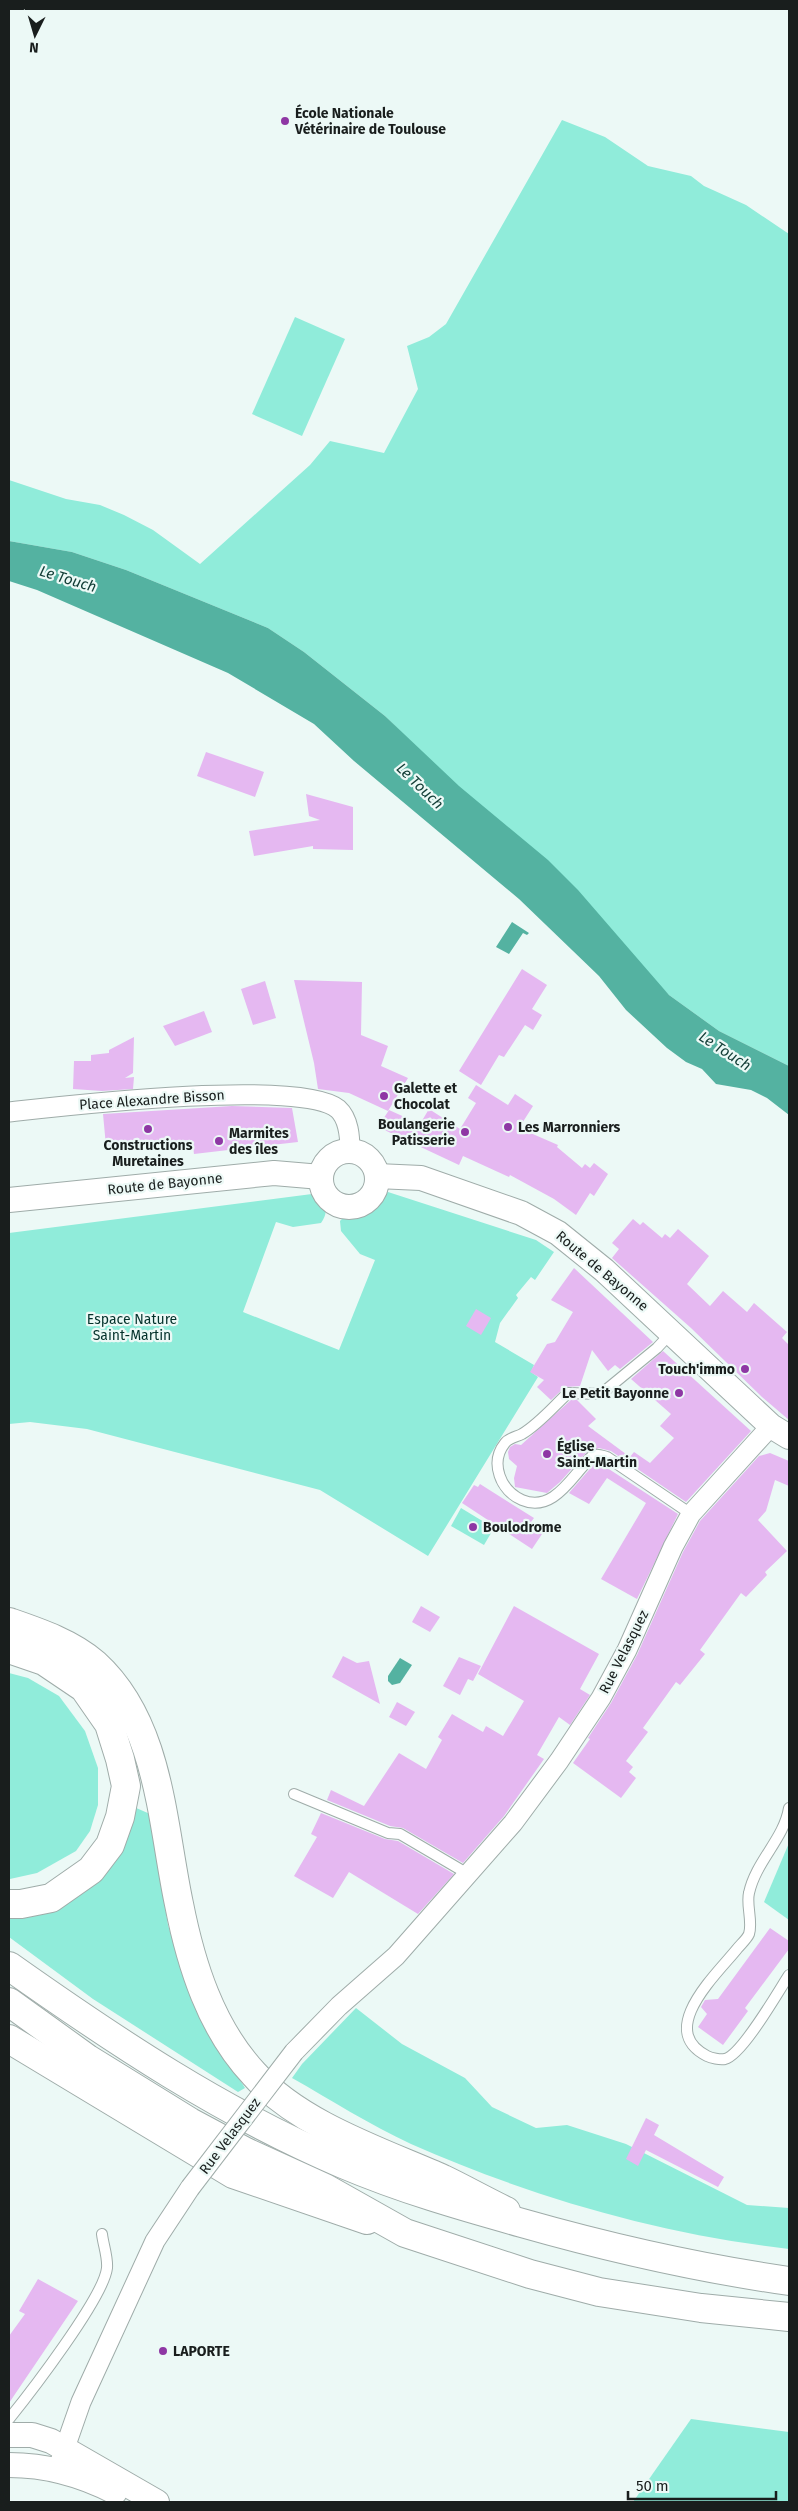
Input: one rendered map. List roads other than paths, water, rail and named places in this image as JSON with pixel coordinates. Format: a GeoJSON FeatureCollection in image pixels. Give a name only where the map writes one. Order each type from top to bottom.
{"type":"FeatureCollection","features":[{"type":"Feature","properties":{"kind":"highway"},"geometry":{"type":"LineString","coordinates":[[9,1622],[51,1636],[94,1663],[119,1692],[151,1761],[190,1951],[212,2013],[230,2045],[254,2075],[288,2104],[361,2145],[443,2180],[541,2229]]}},
{"type":"Feature","properties":{"kind":"highway"},"geometry":{"type":"LineString","coordinates":[[9,1649],[44,1662],[84,1688],[109,1724],[126,1786],[120,1817],[110,1845],[92,1870],[51,1898],[21,1904],[9,1904]]}},
{"type":"Feature","properties":{"kind":"highway"},"geometry":{"type":"LineString","coordinates":[[9,1966],[111,2038],[189,2086],[263,2126],[343,2164],[431,2198],[541,2229],[655,2258],[789,2281]]}},
{"type":"Feature","properties":{"kind":"highway"},"geometry":{"type":"LineString","coordinates":[[9,2002],[88,2058],[190,2122],[246,2152],[326,2188],[405,2233]]}},
{"type":"Feature","properties":{"kind":"highway"},"geometry":{"type":"LineString","coordinates":[[9,2039],[233,2174],[530,2274],[598,2292],[701,2308],[789,2317]]}},
{"type":"Feature","properties":{"kind":"street","name":"Place Alexandre Bisson"},"geometry":{"type":"LineString","coordinates":[[9,1112],[210,1094],[285,1096],[322,1101],[337,1108],[346,1119],[350,1151]]}},
{"type":"Feature","properties":{"kind":"street"},"geometry":{"type":"LineString","coordinates":[[350,1151],[368,1158],[377,1176],[374,1192],[369,1198],[363,1203],[347,1207],[329,1198],[323,1189],[321,1177],[330,1158],[350,1151]]}},
{"type":"Feature","properties":{"kind":"street","name":"Route de Bayonne"},"geometry":{"type":"LineString","coordinates":[[9,1200],[274,1173],[321,1177]]}},
{"type":"Feature","properties":{"kind":"street","name":"Route de Bayonne"},"geometry":{"type":"LineString","coordinates":[[377,1176],[421,1178],[471,1194],[540,1222],[579,1248],[780,1431]]}},
{"type":"Feature","properties":{"kind":"street","name":"Rue Velasquez"},"geometry":{"type":"LineString","coordinates":[[57,2470],[81,2402],[156,2241],[190,2188],[294,2052],[339,2006],[396,1956],[519,1815],[560,1761],[601,1698],[627,1650],[673,1547],[691,1514],[780,1431]]}},
{"type":"Feature","properties":{"kind":"street"},"geometry":{"type":"LineString","coordinates":[[9,2435],[32,2435],[64,2447],[157,2502]]}},
{"type":"Feature","properties":{"kind":"street"},"geometry":{"type":"LineString","coordinates":[[9,2465],[29,2465],[57,2470],[94,2482],[134,2502]]}},
{"type":"Feature","properties":{"kind":"lane"},"geometry":{"type":"LineString","coordinates":[[672,1332],[657,1348],[601,1394],[568,1393],[522,1434],[507,1441],[498,1457],[498,1466],[500,1477],[514,1496],[525,1502],[536,1503],[555,1498],[591,1457],[600,1455],[606,1457],[691,1514]]}},
{"type":"Feature","properties":{"kind":"lane"},"geometry":{"type":"LineString","coordinates":[[294,1794],[388,1833],[400,1834],[468,1874]]}},
{"type":"Feature","properties":{"kind":"lane"},"geometry":{"type":"LineString","coordinates":[[789,1808],[787,1822],[757,1873],[749,1893],[749,1934],[692,2005],[686,2024],[688,2040],[698,2052],[710,2058],[726,2059],[741,2048],[789,1976]]}},
{"type":"Feature","properties":{"kind":"lane"},"geometry":{"type":"LineString","coordinates":[[9,2419],[84,2314],[103,2281],[107,2267],[102,2234]]}},
{"type":"Feature","properties":{"kind":"water","name":"Le Touch"},"geometry":{"type":"Polygon","coordinates":[[[9,541],[72,552],[126,570],[268,628],[304,652],[385,716],[459,786],[548,860],[578,890],[669,995],[719,1031],[789,1066],[789,1115],[767,1098],[751,1090],[716,1084],[702,1069],[686,1062],[667,1048],[626,1010],[599,976],[519,899],[354,761],[314,724],[228,673],[37,590],[9,581],[9,541]]]}},
{"type":"Feature","properties":{"kind":"water"},"geometry":{"type":"Polygon","coordinates":[[[512,922],[529,933],[527,935],[523,933],[509,954],[496,947],[512,922]]]}},
{"type":"Feature","properties":{"kind":"water"},"geometry":{"type":"Polygon","coordinates":[[[400,1658],[412,1665],[400,1683],[392,1685],[388,1681],[388,1676],[400,1658]]]}},
{"type":"Feature","properties":{"kind":"place","name":"École Nationale Vétérinaire de Toulouse"},"geometry":{"type":"Point","coordinates":[285,121]}},
{"type":"Feature","properties":{"kind":"place","name":"Galette et Chocolat"},"geometry":{"type":"Point","coordinates":[384,1096]}},
{"type":"Feature","properties":{"kind":"place","name":"Les Marronniers"},"geometry":{"type":"Point","coordinates":[508,1127]}},
{"type":"Feature","properties":{"kind":"place","name":"Constructions Muretaines"},"geometry":{"type":"Point","coordinates":[148,1129]}},
{"type":"Feature","properties":{"kind":"place","name":"Boulangerie Patisserie"},"geometry":{"type":"Point","coordinates":[465,1132]}},
{"type":"Feature","properties":{"kind":"place","name":"Marmites des îles"},"geometry":{"type":"Point","coordinates":[219,1141]}},
{"type":"Feature","properties":{"kind":"place","name":"Touch'immo"},"geometry":{"type":"Point","coordinates":[745,1369]}},
{"type":"Feature","properties":{"kind":"place","name":"Le Petit Bayonne"},"geometry":{"type":"Point","coordinates":[679,1393]}},
{"type":"Feature","properties":{"kind":"place","name":"Église Saint-Martin"},"geometry":{"type":"Point","coordinates":[547,1454]}},
{"type":"Feature","properties":{"kind":"place","name":"Boulodrome"},"geometry":{"type":"Point","coordinates":[473,1527]}},
{"type":"Feature","properties":{"kind":"place","name":"LAPORTE"},"geometry":{"type":"Point","coordinates":[163,2351]}},
{"type":"Feature","properties":{"kind":"park label","name":"Espace Nature Saint-Martin"},"geometry":{"type":"Point","coordinates":[132,1328]}}]}
